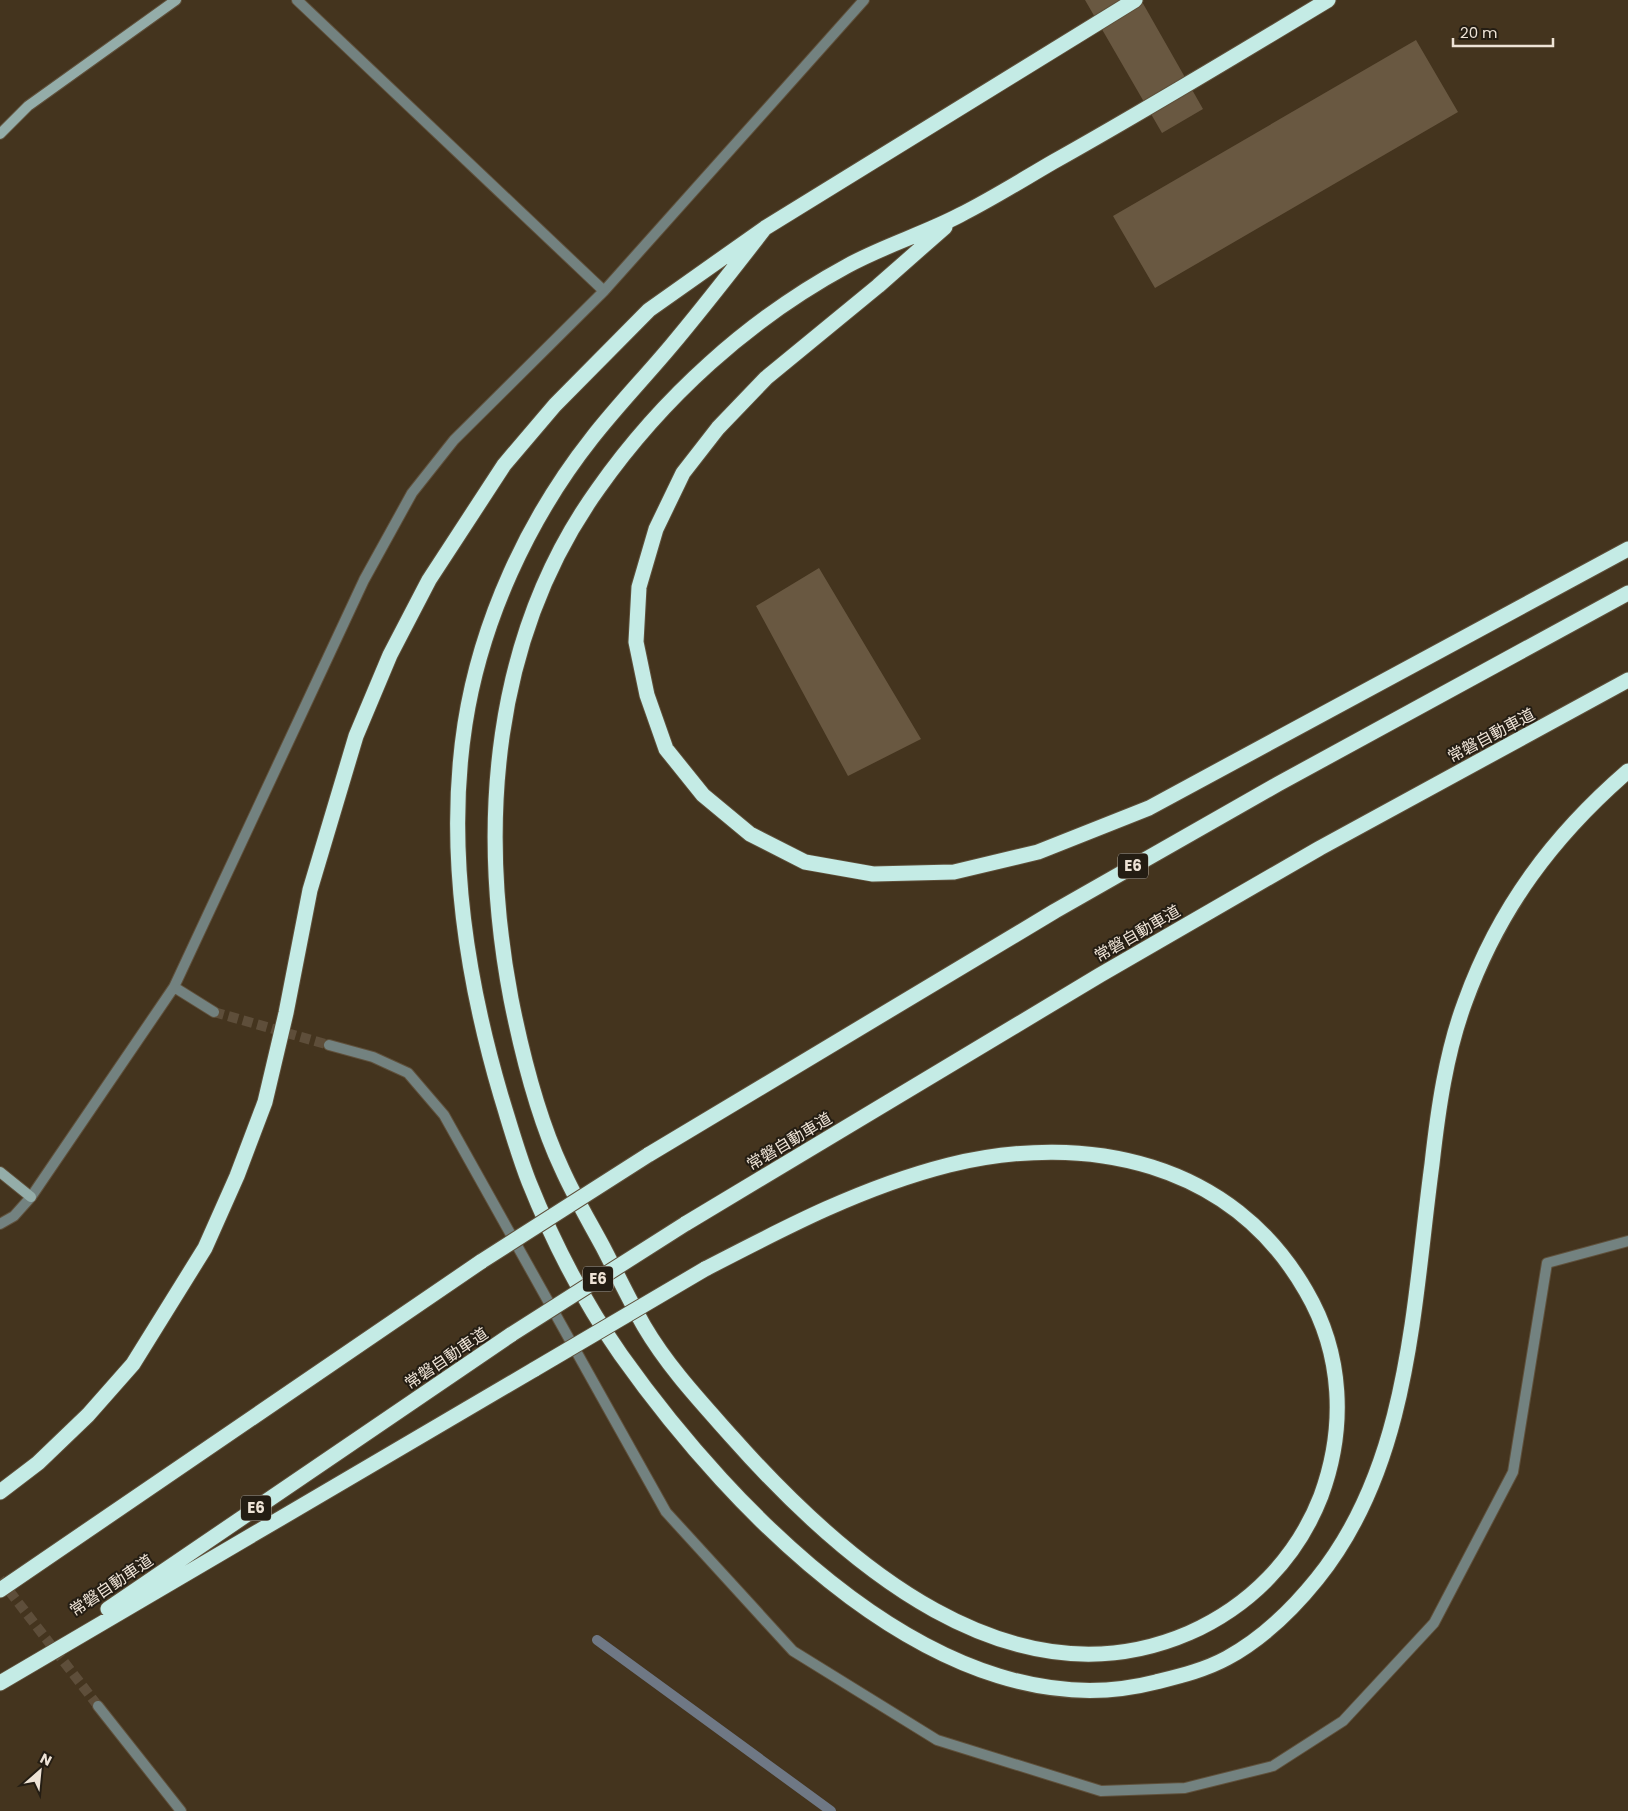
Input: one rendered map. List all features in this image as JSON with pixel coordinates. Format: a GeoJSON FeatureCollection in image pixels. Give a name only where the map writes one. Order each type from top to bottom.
{"type":"FeatureCollection","features":[{"type":"Feature","properties":{"kind":"highway"},"geometry":{"type":"LineString","coordinates":[[0,1492],[38,1463],[88,1415],[133,1364],[205,1248],[237,1176],[265,1102],[286,1013],[310,890],[356,736],[390,655],[429,580],[504,465],[556,405],[649,310],[765,228],[1135,0]]}},
{"type":"Feature","properties":{"kind":"highway"},"geometry":{"type":"LineString","coordinates":[[0,1682],[535,1369],[705,1269],[788,1225],[847,1199],[955,1164],[1020,1155],[1079,1153],[1130,1162],[1174,1174],[1222,1198],[1260,1229],[1292,1267],[1314,1304],[1329,1343],[1338,1388],[1337,1434],[1329,1471],[1318,1505],[1297,1544],[1268,1580],[1240,1605],[1216,1620],[1171,1640],[1130,1650],[1087,1653],[1041,1649],[992,1636],[960,1624],[926,1607],[878,1575],[804,1512],[751,1459],[676,1371],[648,1332],[559,1163],[530,1080],[511,1000],[500,926],[494,864],[494,805],[499,747],[518,652],[562,547],[595,492],[634,442],[675,396],[732,344],[782,305],[852,262],[956,217],[1168,97],[1328,0]]}},
{"type":"Feature","properties":{"kind":"highway"},"geometry":{"type":"LineString","coordinates":[[956,217],[878,286],[766,378],[718,428],[683,473],[656,529],[638,587],[636,642],[647,695],[666,749],[704,795],[744,828],[805,862],[873,874],[954,872],[1038,852],[1148,808],[1628,549]]}},
{"type":"Feature","properties":{"kind":"highway"},"geometry":{"type":"LineString","coordinates":[[765,228],[676,339],[590,441],[545,506],[522,548],[500,598],[485,641],[465,722],[458,801],[459,853],[476,1002],[493,1068],[525,1171],[562,1256],[617,1350],[674,1424],[786,1545],[888,1624],[936,1652],[992,1674],[1046,1686],[1093,1692],[1142,1686],[1190,1674],[1226,1659],[1265,1632],[1298,1603],[1329,1564],[1352,1528],[1374,1479],[1395,1414],[1406,1358],[1437,1120],[1448,1062],[1462,1008],[1484,955],[1516,896],[1570,825],[1628,771]]}},
{"type":"Feature","properties":{"kind":"highway","name":"E6"},"geometry":{"type":"LineString","coordinates":[[0,1590],[482,1261],[648,1155],[1055,911],[1278,784],[1628,594]]}},
{"type":"Feature","properties":{"kind":"highway","name":"常磐自動車道"},"geometry":{"type":"LineString","coordinates":[[0,1682],[512,1334],[685,1224],[1100,975],[1303,857],[1628,680]]}},
{"type":"Feature","properties":{"kind":"street"},"geometry":{"type":"LineString","coordinates":[[0,134],[28,106],[176,0]]}},
{"type":"Feature","properties":{"kind":"street"},"geometry":{"type":"LineString","coordinates":[[297,0],[604,291]]}},
{"type":"Feature","properties":{"kind":"street"},"geometry":{"type":"LineString","coordinates":[[0,1224],[14,1216],[31,1197],[174,988],[364,580],[412,493],[454,440],[604,291],[864,0]]}},
{"type":"Feature","properties":{"kind":"street"},"geometry":{"type":"LineString","coordinates":[[174,988],[214,1012]]}},
{"type":"Feature","properties":{"kind":"street"},"geometry":{"type":"LineString","coordinates":[[329,1046],[373,1057],[408,1073],[444,1116],[666,1512],[793,1651],[937,1740],[1101,1791],[1185,1788],[1273,1766],[1343,1721],[1434,1623],[1513,1472],[1547,1263],[1628,1241]]}},
{"type":"Feature","properties":{"kind":"street"},"geometry":{"type":"LineString","coordinates":[[0,1172],[31,1197]]}},
{"type":"Feature","properties":{"kind":"street"},"geometry":{"type":"LineString","coordinates":[[98,1706],[181,1811]]}},
{"type":"Feature","properties":{"kind":"building"},"geometry":{"type":"Polygon","coordinates":[[[1085,0],[1141,0],[1203,109],[1162,133],[1085,0]]]}},
{"type":"Feature","properties":{"kind":"building"},"geometry":{"type":"Polygon","coordinates":[[[1416,40],[1458,112],[1155,288],[1113,216],[1416,40]]]}},
{"type":"Feature","properties":{"kind":"building"},"geometry":{"type":"Polygon","coordinates":[[[819,568],[921,739],[848,776],[756,606],[819,568]]]}},
{"type":"Feature","properties":{"kind":"waterway"},"geometry":{"type":"LineString","coordinates":[[597,1640],[831,1811]]}},
{"type":"Feature","properties":{"kind":"tunnel"},"geometry":{"type":"LineString","coordinates":[[214,1012],[329,1045]]}},
{"type":"Feature","properties":{"kind":"tunnel"},"geometry":{"type":"LineString","coordinates":[[0,1579],[98,1706]]}}]}
